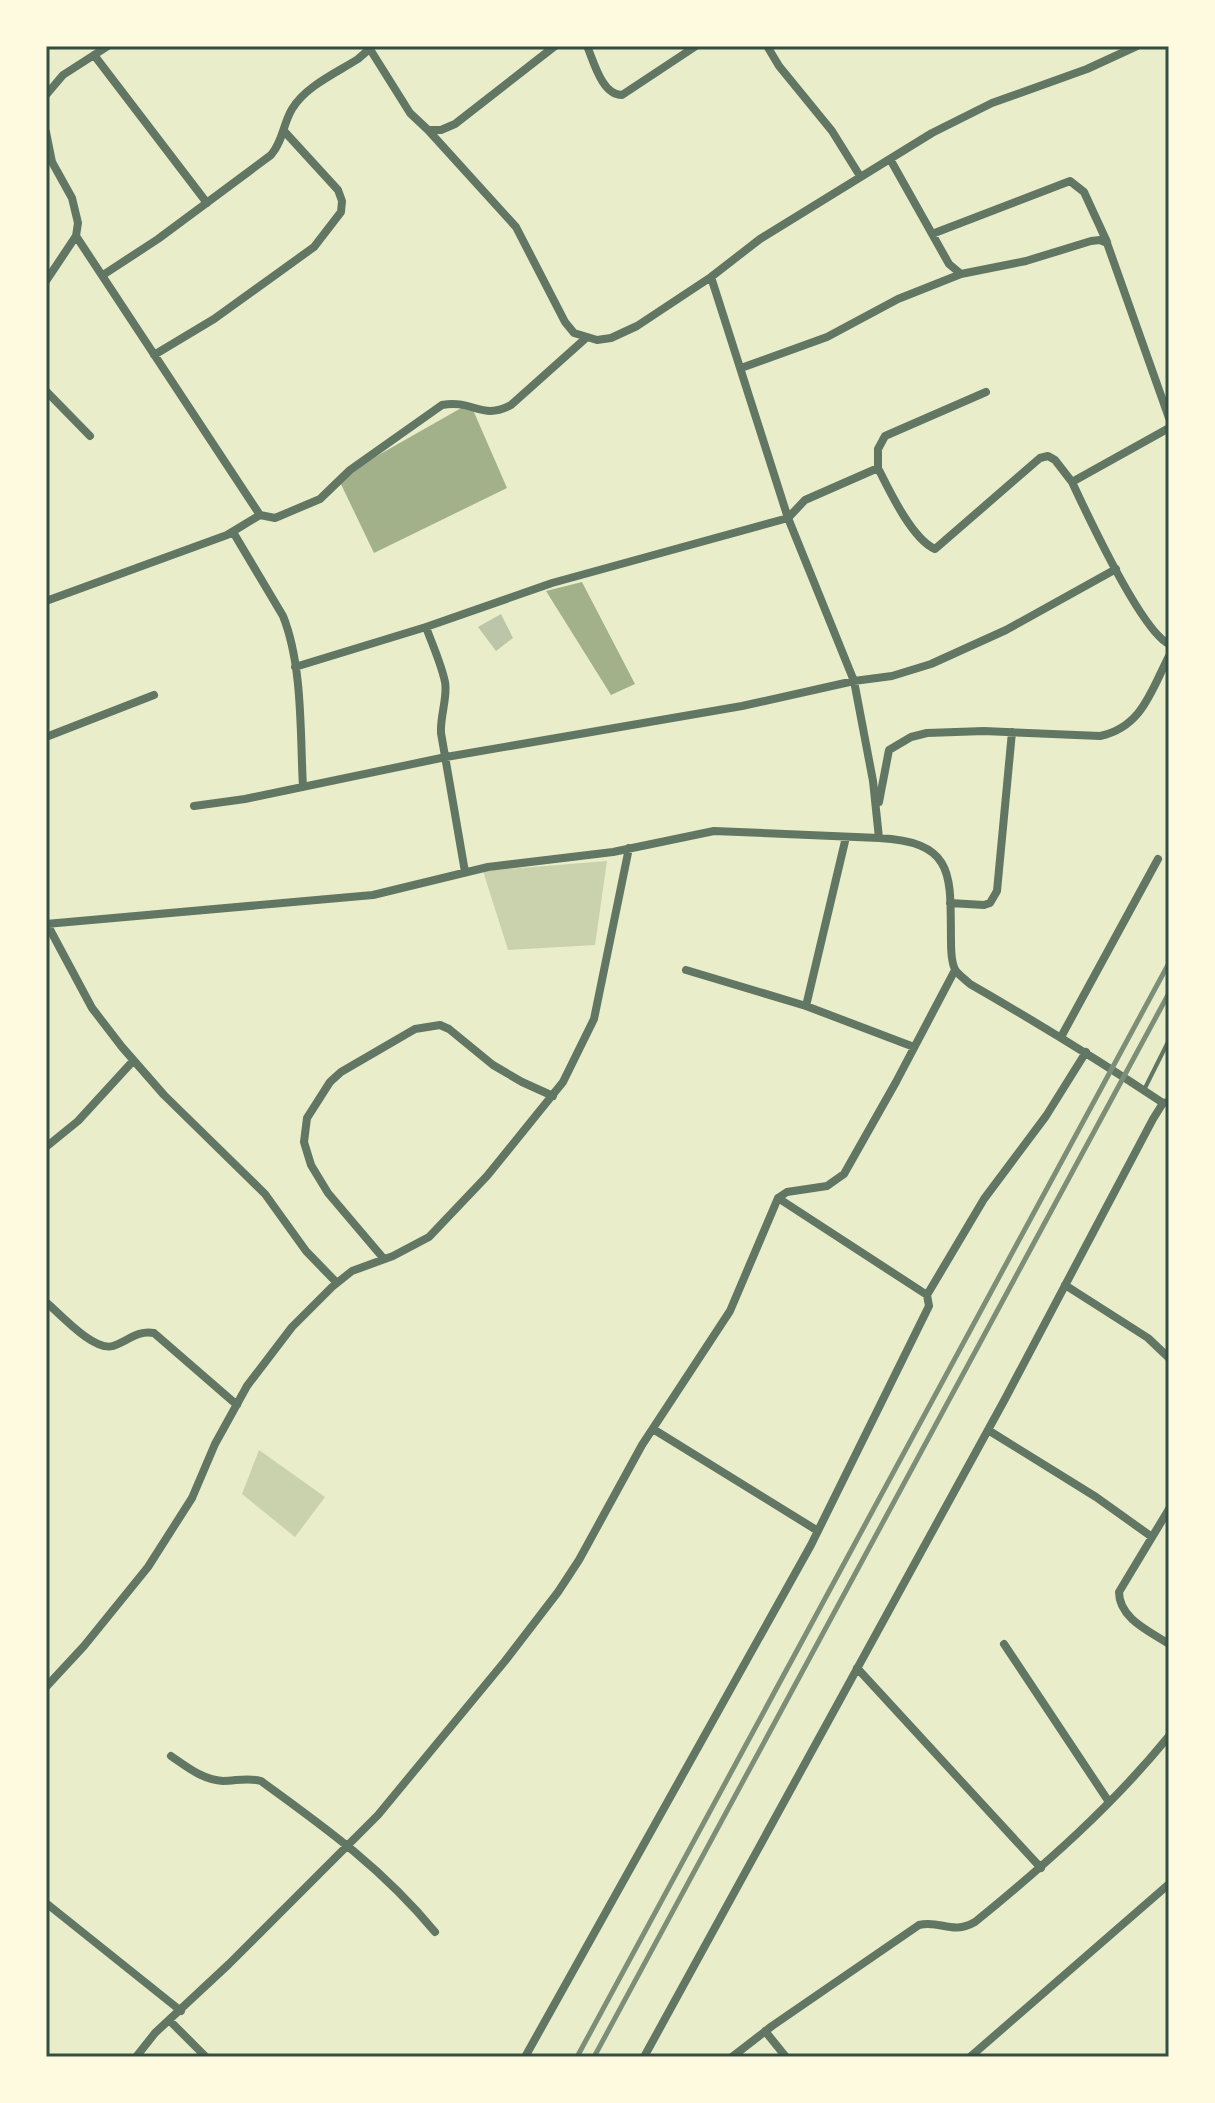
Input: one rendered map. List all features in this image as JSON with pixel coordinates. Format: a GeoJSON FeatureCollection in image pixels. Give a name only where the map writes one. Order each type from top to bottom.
{"type":"FeatureCollection","features":[{"type":"Feature","properties":{"kind":"street"},"geometry":{"type":"LineString","coordinates":[[46,95],[63,75],[108,46]]}},
{"type":"Feature","properties":{"kind":"street"},"geometry":{"type":"LineString","coordinates":[[103,275],[271,155],[281,141],[287,117],[302,95],[358,59],[368,46],[410,113],[516,227],[565,322],[574,333],[586,338],[611,338],[637,326],[711,277],[760,239],[932,133],[992,103],[1087,69],[1137,46]]}},
{"type":"Feature","properties":{"kind":"street"},"geometry":{"type":"LineString","coordinates":[[428,130],[441,130],[455,124],[555,46]]}},
{"type":"Feature","properties":{"kind":"street"},"geometry":{"type":"LineString","coordinates":[[587,46],[606,88],[614,95],[622,95],[696,46]]}},
{"type":"Feature","properties":{"kind":"street"},"geometry":{"type":"LineString","coordinates":[[767,46],[779,66],[832,131],[860,176]]}},
{"type":"Feature","properties":{"kind":"street"},"geometry":{"type":"LineString","coordinates":[[94,55],[207,203]]}},
{"type":"Feature","properties":{"kind":"street"},"geometry":{"type":"LineString","coordinates":[[154,355],[214,319],[264,281],[302,258],[341,212],[342,201],[338,190],[284,131]]}},
{"type":"Feature","properties":{"kind":"street"},"geometry":{"type":"LineString","coordinates":[[46,132],[52,162],[72,198],[78,223],[76,236],[46,281]]}},
{"type":"Feature","properties":{"kind":"street"},"geometry":{"type":"LineString","coordinates":[[890,159],[949,264],[961,274]]}},
{"type":"Feature","properties":{"kind":"street"},"geometry":{"type":"LineString","coordinates":[[932,234],[1070,181],[1084,192],[1107,243],[1169,418]]}},
{"type":"Feature","properties":{"kind":"street"},"geometry":{"type":"LineString","coordinates":[[76,236],[260,515]]}},
{"type":"Feature","properties":{"kind":"street"},"geometry":{"type":"LineString","coordinates":[[741,368],[827,337],[898,299],[961,274],[1026,261],[1091,241],[1107,243]]}},
{"type":"Feature","properties":{"kind":"street"},"geometry":{"type":"LineString","coordinates":[[711,277],[788,518],[854,681],[873,781],[879,838]]}},
{"type":"Feature","properties":{"kind":"street"},"geometry":{"type":"LineString","coordinates":[[46,601],[233,532],[260,515],[275,518],[320,499],[350,470],[442,405],[456,402],[488,413],[511,405],[586,338]]}},
{"type":"Feature","properties":{"kind":"street"},"geometry":{"type":"LineString","coordinates":[[46,391],[90,436]]}},
{"type":"Feature","properties":{"kind":"street"},"geometry":{"type":"LineString","coordinates":[[986,392],[885,436],[878,449],[878,468],[906,518],[926,544],[935,549],[1040,458],[1048,456],[1055,460],[1072,482],[1116,569],[1155,634],[1169,644]]}},
{"type":"Feature","properties":{"kind":"street"},"geometry":{"type":"LineString","coordinates":[[1072,482],[1169,428]]}},
{"type":"Feature","properties":{"kind":"street"},"geometry":{"type":"LineString","coordinates":[[295,667],[426,627],[552,583],[788,518],[805,500],[878,468]]}},
{"type":"Feature","properties":{"kind":"street"},"geometry":{"type":"LineString","coordinates":[[233,532],[289,630],[295,667],[303,787]]}},
{"type":"Feature","properties":{"kind":"street"},"geometry":{"type":"LineString","coordinates":[[194,806],[892,676],[931,664],[1006,630],[1116,569]]}},
{"type":"Feature","properties":{"kind":"street"},"geometry":{"type":"LineString","coordinates":[[426,627],[445,683],[440,715],[465,872]]}},
{"type":"Feature","properties":{"kind":"street"},"geometry":{"type":"LineString","coordinates":[[877,821],[889,750],[911,737],[927,733],[1012,732],[1100,736],[1117,732],[1135,718],[1169,656]]}},
{"type":"Feature","properties":{"kind":"street"},"geometry":{"type":"LineString","coordinates":[[46,737],[154,695]]}},
{"type":"Feature","properties":{"kind":"street"},"geometry":{"type":"LineString","coordinates":[[950,903],[984,905],[990,903],[997,891],[1012,732]]}},
{"type":"Feature","properties":{"kind":"street"},"geometry":{"type":"LineString","coordinates":[[337,1283],[306,1251],[265,1194],[133,1061],[92,1008],[46,924],[373,895],[465,872],[613,852],[714,831],[906,840],[934,854],[950,877],[951,952],[955,970],[970,984],[1166,1102],[644,2057]]}},
{"type":"Feature","properties":{"kind":"street"},"geometry":{"type":"LineString","coordinates":[[806,1006],[846,837]]}},
{"type":"Feature","properties":{"kind":"street"},"geometry":{"type":"LineString","coordinates":[[46,1687],[84,1646],[148,1567],[192,1498],[215,1444],[247,1386],[292,1327],[352,1271],[413,1247],[445,1222],[563,1082],[594,1019],[629,848]]}},
{"type":"Feature","properties":{"kind":"street"},"geometry":{"type":"LineString","coordinates":[[1061,1037],[1158,859]]}},
{"type":"Feature","properties":{"kind":"street"},"geometry":{"type":"LineString","coordinates":[[686,970],[806,1006],[914,1047]]}},
{"type":"Feature","properties":{"kind":"street"},"geometry":{"type":"LineString","coordinates":[[136,2057],[155,2033],[349,1845],[398,1791],[558,1592],[627,1471],[730,1311],[778,1198],[787,1192],[827,1186],[844,1174],[955,970]]}},
{"type":"Feature","properties":{"kind":"street"},"geometry":{"type":"LineString","coordinates":[[384,1259],[328,1193],[311,1165],[304,1142],[307,1118],[330,1082],[341,1072],[415,1029],[440,1025],[493,1065],[553,1096]]}},
{"type":"Feature","properties":{"kind":"street"},"geometry":{"type":"LineString","coordinates":[[525,2057],[818,1531],[926,1315],[929,1306],[927,1295],[984,1199],[1046,1116],[1086,1052]]}},
{"type":"Feature","properties":{"kind":"street"},"geometry":{"type":"LineString","coordinates":[[46,1147],[78,1121],[133,1061]]}},
{"type":"Feature","properties":{"kind":"street"},"geometry":{"type":"LineString","coordinates":[[778,1198],[927,1295]]}},
{"type":"Feature","properties":{"kind":"street"},"geometry":{"type":"LineString","coordinates":[[1065,1285],[1148,1338],[1169,1358]]}},
{"type":"Feature","properties":{"kind":"street"},"geometry":{"type":"LineString","coordinates":[[46,1302],[92,1342],[104,1347],[112,1347],[144,1331],[154,1333],[237,1405]]}},
{"type":"Feature","properties":{"kind":"street"},"geometry":{"type":"LineString","coordinates":[[653,1429],[818,1531]]}},
{"type":"Feature","properties":{"kind":"street"},"geometry":{"type":"LineString","coordinates":[[988,1430],[1096,1497],[1152,1537]]}},
{"type":"Feature","properties":{"kind":"street"},"geometry":{"type":"LineString","coordinates":[[1169,1509],[1119,1592],[1119,1602],[1132,1619],[1169,1644]]}},
{"type":"Feature","properties":{"kind":"street"},"geometry":{"type":"LineString","coordinates":[[1004,1644],[1109,1802]]}},
{"type":"Feature","properties":{"kind":"street"},"geometry":{"type":"LineString","coordinates":[[857,1668],[1041,1868]]}},
{"type":"Feature","properties":{"kind":"street"},"geometry":{"type":"LineString","coordinates":[[732,2057],[919,1925],[930,1923],[949,1929],[963,1929],[975,1922],[1041,1868],[1109,1802],[1169,1736]]}},
{"type":"Feature","properties":{"kind":"street"},"geometry":{"type":"LineString","coordinates":[[171,1756],[208,1778],[261,1781],[349,1845],[403,1894],[435,1932]]}},
{"type":"Feature","properties":{"kind":"street"},"geometry":{"type":"LineString","coordinates":[[970,2057],[1169,1884]]}},
{"type":"Feature","properties":{"kind":"street"},"geometry":{"type":"LineString","coordinates":[[46,1903],[181,2011]]}},
{"type":"Feature","properties":{"kind":"street"},"geometry":{"type":"LineString","coordinates":[[170,2021],[206,2057]]}},
{"type":"Feature","properties":{"kind":"street"},"geometry":{"type":"LineString","coordinates":[[765,2031],[786,2057]]}},
{"type":"Feature","properties":{"kind":"lane"},"geometry":{"type":"LineString","coordinates":[[1144,1090],[1169,1040]]}},
{"type":"Feature","properties":{"kind":"shaded area"},"geometry":{"type":"Polygon","coordinates":[[[470,403],[507,488],[374,553],[338,478],[470,403]]]}},
{"type":"Feature","properties":{"kind":"shaded area"},"geometry":{"type":"Polygon","coordinates":[[[582,582],[635,684],[611,695],[546,591],[582,582]]]}},
{"type":"Feature","properties":{"kind":"shaded area"},"geometry":{"type":"Polygon","coordinates":[[[607,861],[595,945],[508,950],[483,871],[607,861]]]}},
{"type":"Feature","properties":{"kind":"shaded area"},"geometry":{"type":"Polygon","coordinates":[[[259,1450],[325,1497],[295,1537],[242,1494],[259,1450]]]}},
{"type":"Feature","properties":{"kind":"building"},"geometry":{"type":"Polygon","coordinates":[[[501,614],[513,638],[496,651],[478,627],[501,614]]]}},
{"type":"Feature","properties":{"kind":"railway"},"geometry":{"type":"LineString","coordinates":[[577,2057],[1169,963]]}},
{"type":"Feature","properties":{"kind":"railway"},"geometry":{"type":"LineString","coordinates":[[594,2057],[1169,993]]}}]}
